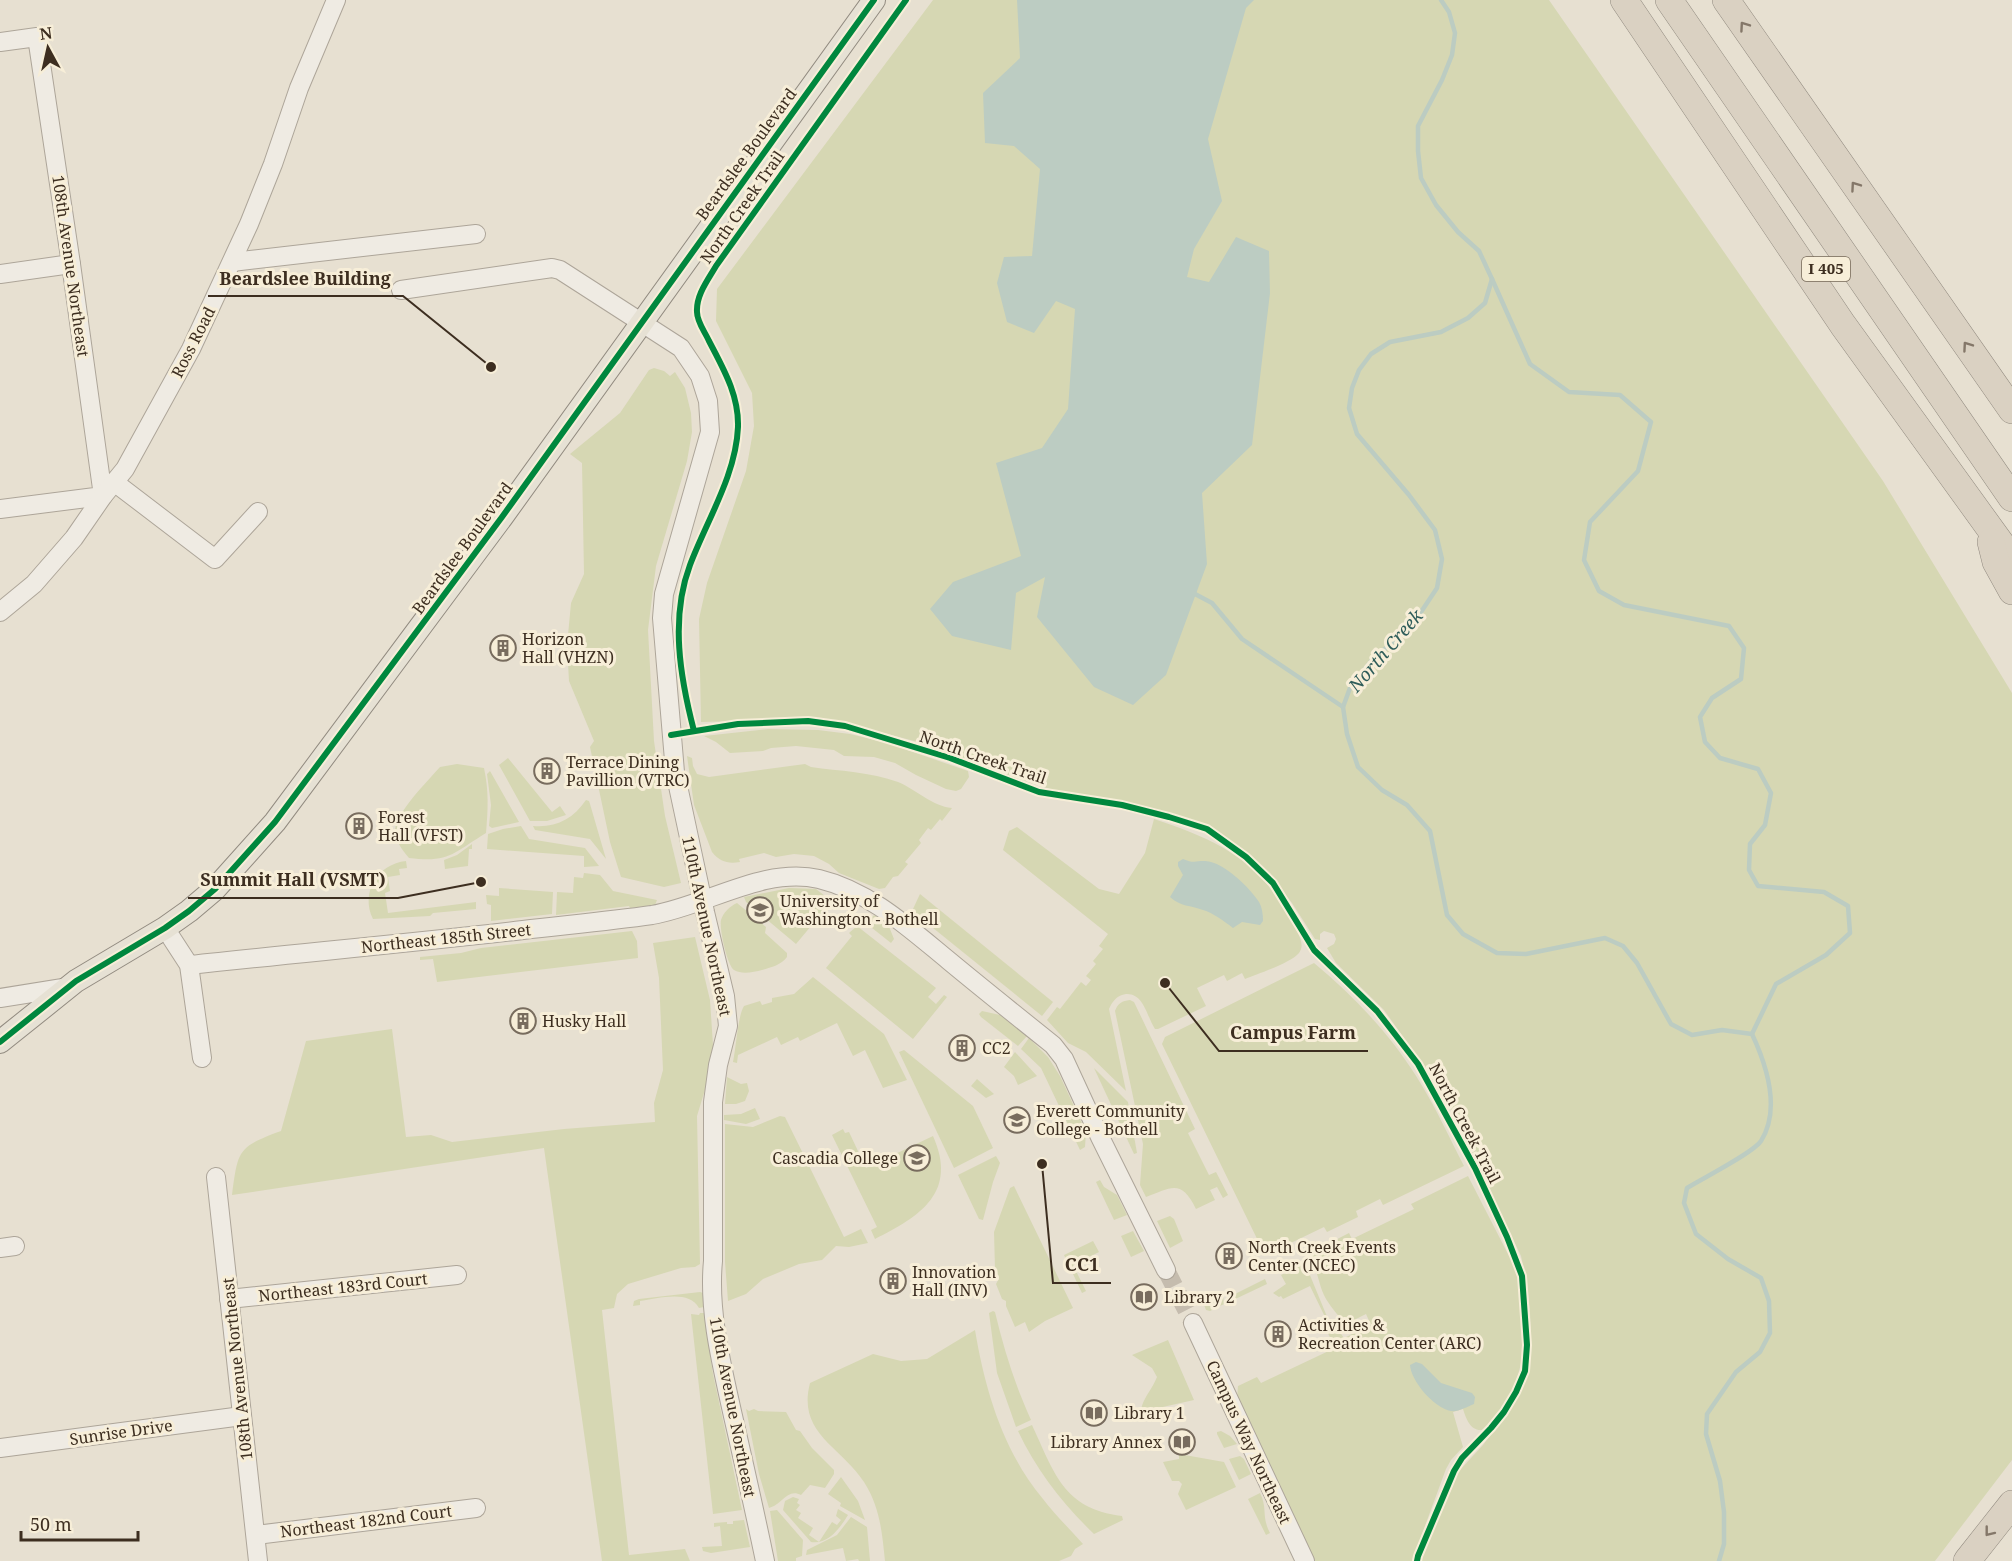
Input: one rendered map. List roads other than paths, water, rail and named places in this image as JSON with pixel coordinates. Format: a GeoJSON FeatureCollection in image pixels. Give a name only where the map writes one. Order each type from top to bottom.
{"type":"FeatureCollection","features":[{"type":"Feature","properties":{"kind":"highway","name":"I 405"},"geometry":{"type":"LineString","coordinates":[[1624,0],[1843,325],[2012,559]]}},
{"type":"Feature","properties":{"kind":"highway","name":"I 405"},"geometry":{"type":"LineString","coordinates":[[1640,0],[2012,539]]}},
{"type":"Feature","properties":{"kind":"highway","name":"I 405"},"geometry":{"type":"LineString","coordinates":[[1670,0],[2012,498]]}},
{"type":"Feature","properties":{"kind":"highway","name":"I 405"},"geometry":{"type":"LineString","coordinates":[[1684,0],[2012,476]]}},
{"type":"Feature","properties":{"kind":"highway"},"geometry":{"type":"LineString","coordinates":[[1726,0],[2012,410]]}},
{"type":"Feature","properties":{"kind":"highway"},"geometry":{"type":"LineString","coordinates":[[1988,526],[1996,562],[2012,591]]}},
{"type":"Feature","properties":{"kind":"highway"},"geometry":{"type":"LineString","coordinates":[[1967,1561],[2012,1504]]}},
{"type":"Feature","properties":{"kind":"main road","name":"Beardslee Boulevard"},"geometry":{"type":"LineString","coordinates":[[0,1042],[69,987],[189,911],[215,889],[275,822],[576,415],[641,321],[874,0]]}},
{"type":"Feature","properties":{"kind":"street","name":"Ross Road"},"geometry":{"type":"LineString","coordinates":[[0,612],[40,576],[74,538],[124,469],[191,349],[257,204],[299,88],[336,0]]}},
{"type":"Feature","properties":{"kind":"street","name":"108th Avenue Northeast"},"geometry":{"type":"LineString","coordinates":[[0,42],[37,37],[108,489]]}},
{"type":"Feature","properties":{"kind":"street"},"geometry":{"type":"LineString","coordinates":[[232,262],[476,234]]}},
{"type":"Feature","properties":{"kind":"street"},"geometry":{"type":"LineString","coordinates":[[0,274],[71,264]]}},
{"type":"Feature","properties":{"kind":"street","name":"110th Avenue Northeast"},"geometry":{"type":"LineString","coordinates":[[401,290],[552,268],[573,277],[681,348],[700,376],[708,401],[710,432],[664,594],[662,618],[675,772],[725,996],[728,1026],[718,1065],[713,1102],[711,1279],[714,1308],[724,1373],[765,1561]]}},
{"type":"Feature","properties":{"kind":"street"},"geometry":{"type":"LineString","coordinates":[[0,509],[108,489],[215,559],[258,512]]}},
{"type":"Feature","properties":{"kind":"street"},"geometry":{"type":"LineString","coordinates":[[702,901],[737,888],[794,876],[834,884],[856,893],[888,912],[1053,1045],[1064,1059],[1166,1270]]}},
{"type":"Feature","properties":{"kind":"street","name":"Northeast 185th Street"},"geometry":{"type":"LineString","coordinates":[[189,965],[634,917],[687,908],[702,901]]}},
{"type":"Feature","properties":{"kind":"street"},"geometry":{"type":"LineString","coordinates":[[165,928],[189,965],[202,1058]]}},
{"type":"Feature","properties":{"kind":"street"},"geometry":{"type":"LineString","coordinates":[[0,998],[69,987]]}},
{"type":"Feature","properties":{"kind":"street","name":"108th Avenue Northeast"},"geometry":{"type":"LineString","coordinates":[[216,1177],[258,1561]]}},
{"type":"Feature","properties":{"kind":"street","name":"Northeast 183rd Court"},"geometry":{"type":"LineString","coordinates":[[229,1299],[457,1275]]}},
{"type":"Feature","properties":{"kind":"street","name":"Campus Way Northeast"},"geometry":{"type":"LineString","coordinates":[[1193,1323],[1305,1561]]}},
{"type":"Feature","properties":{"kind":"street","name":"Sunrise Drive"},"geometry":{"type":"LineString","coordinates":[[0,1448],[242,1416]]}},
{"type":"Feature","properties":{"kind":"street","name":"Northeast 182nd Court"},"geometry":{"type":"LineString","coordinates":[[256,1534],[476,1508]]}},
{"type":"Feature","properties":{"kind":"waterway","name":"North Creek"},"geometry":{"type":"LineString","coordinates":[[1441,0],[1449,12],[1455,33],[1452,55],[1418,126],[1421,178],[1436,205],[1458,232],[1479,251],[1492,279],[1485,303],[1468,318],[1441,332],[1390,342],[1371,354],[1359,370],[1352,388],[1349,408],[1357,434],[1409,495],[1435,530],[1442,559],[1437,588],[1421,612],[1400,636],[1372,660],[1350,688],[1343,707],[1347,734],[1358,767],[1382,790],[1407,805],[1430,831],[1447,915],[1463,934],[1497,953],[1526,954],[1605,938],[1623,946],[1637,963],[1671,1024],[1692,1035],[1722,1030],[1752,1034],[1762,1059],[1769,1087],[1771,1101],[1767,1128],[1756,1146],[1687,1188],[1684,1203],[1696,1234],[1728,1259],[1761,1278],[1769,1301],[1770,1333],[1760,1352],[1736,1372],[1707,1414],[1706,1434],[1720,1481],[1724,1512],[1724,1544],[1719,1561]]}},
{"type":"Feature","properties":{"kind":"waterway"},"geometry":{"type":"LineString","coordinates":[[1492,279],[1530,364],[1569,392],[1620,395],[1651,422],[1638,471],[1590,522],[1584,560],[1599,591],[1624,605],[1729,626],[1744,648],[1741,679],[1712,698],[1700,717],[1705,742],[1720,758],[1758,769],[1771,793],[1765,825],[1750,844],[1749,870],[1758,886],[1824,892],[1848,906],[1850,933],[1826,955],[1776,984],[1752,1034]]}},
{"type":"Feature","properties":{"kind":"waterway"},"geometry":{"type":"LineString","coordinates":[[1195,594],[1212,603],[1242,639],[1343,707]]}},
{"type":"Feature","properties":{"kind":"tunnel"},"geometry":{"type":"LineString","coordinates":[[1166,1270],[1193,1323]]}},
{"type":"Feature","properties":{"kind":"place","name":"Beardslee Building"},"geometry":{"type":"Point","coordinates":[491,367]}},
{"type":"Feature","properties":{"kind":"place","name":"Horizon Hall (VHZN)"},"geometry":{"type":"Point","coordinates":[503,648]}},
{"type":"Feature","properties":{"kind":"place","name":"Terrace Dining Pavillion (VTRC)"},"geometry":{"type":"Point","coordinates":[547,771]}},
{"type":"Feature","properties":{"kind":"place","name":"Forest Hall (VFST)"},"geometry":{"type":"Point","coordinates":[359,826]}},
{"type":"Feature","properties":{"kind":"place","name":"Summit Hall (VSMT)"},"geometry":{"type":"Point","coordinates":[481,882]}},
{"type":"Feature","properties":{"kind":"place","name":"University of Washington - Bothell"},"geometry":{"type":"Point","coordinates":[760,910]}},
{"type":"Feature","properties":{"kind":"place","name":"Campus Farm"},"geometry":{"type":"Point","coordinates":[1165,983]}},
{"type":"Feature","properties":{"kind":"place","name":"Husky Hall"},"geometry":{"type":"Point","coordinates":[523,1021]}},
{"type":"Feature","properties":{"kind":"place","name":"CC2"},"geometry":{"type":"Point","coordinates":[962,1048]}},
{"type":"Feature","properties":{"kind":"place","name":"Everett Community College - Bothell"},"geometry":{"type":"Point","coordinates":[1017,1120]}},
{"type":"Feature","properties":{"kind":"place","name":"Cascadia College"},"geometry":{"type":"Point","coordinates":[917,1158]}},
{"type":"Feature","properties":{"kind":"place","name":"CC1"},"geometry":{"type":"Point","coordinates":[1042,1164]}},
{"type":"Feature","properties":{"kind":"place","name":"North Creek Events Center (NCEC)"},"geometry":{"type":"Point","coordinates":[1229,1256]}},
{"type":"Feature","properties":{"kind":"place","name":"Innovation Hall (INV)"},"geometry":{"type":"Point","coordinates":[893,1281]}},
{"type":"Feature","properties":{"kind":"place","name":"Library 2"},"geometry":{"type":"Point","coordinates":[1144,1297]}},
{"type":"Feature","properties":{"kind":"place","name":"Activities & Recreation Center (ARC)"},"geometry":{"type":"Point","coordinates":[1278,1334]}},
{"type":"Feature","properties":{"kind":"place","name":"Library 1"},"geometry":{"type":"Point","coordinates":[1094,1413]}},
{"type":"Feature","properties":{"kind":"place","name":"Library Annex"},"geometry":{"type":"Point","coordinates":[1182,1442]}}]}
